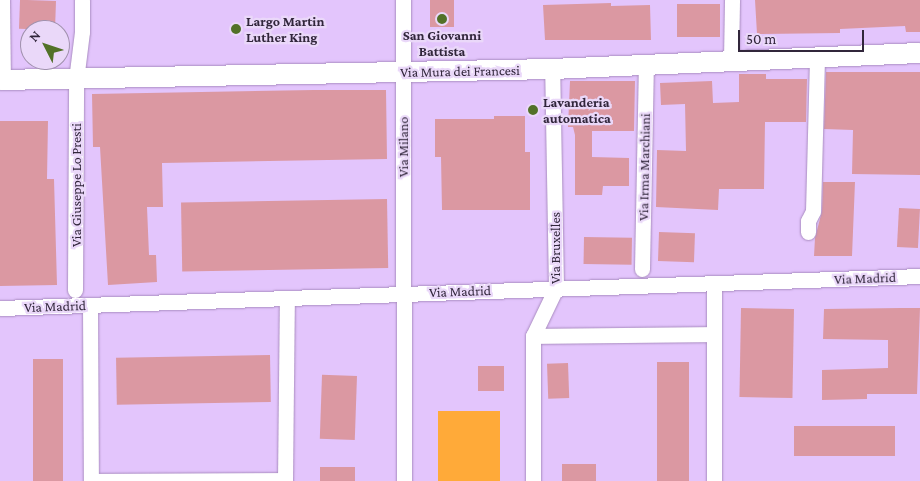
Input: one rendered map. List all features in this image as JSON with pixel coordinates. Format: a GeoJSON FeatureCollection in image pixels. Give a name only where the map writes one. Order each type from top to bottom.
{"type":"FeatureCollection","features":[{"type":"Feature","properties":{"kind":"street"},"geometry":{"type":"LineString","coordinates":[[2,0],[2,80]]}},
{"type":"Feature","properties":{"kind":"street","name":"Via Giuseppe Lo Presti"},"geometry":{"type":"LineString","coordinates":[[75,290],[76,80],[82,32],[82,0]]}},
{"type":"Feature","properties":{"kind":"street","name":"Via Milano"},"geometry":{"type":"LineString","coordinates":[[402,0],[404,481]]}},
{"type":"Feature","properties":{"kind":"street"},"geometry":{"type":"LineString","coordinates":[[731,59],[732,0]]}},
{"type":"Feature","properties":{"kind":"street","name":"Via Mura dei Francesi"},"geometry":{"type":"LineString","coordinates":[[2,80],[552,69],[731,59],[920,53]]}},
{"type":"Feature","properties":{"kind":"street"},"geometry":{"type":"LineString","coordinates":[[808,232],[808,222],[812,211],[818,57]]}},
{"type":"Feature","properties":{"kind":"street","name":"Via Irma Marchiani"},"geometry":{"type":"LineString","coordinates":[[642,269],[646,64]]}},
{"type":"Feature","properties":{"kind":"street","name":"Via Bruxelles"},"geometry":{"type":"LineString","coordinates":[[533,481],[533,336],[556,288],[552,69]]}},
{"type":"Feature","properties":{"kind":"street","name":"Via Madrid"},"geometry":{"type":"LineString","coordinates":[[0,308],[920,276]]}},
{"type":"Feature","properties":{"kind":"street"},"geometry":{"type":"LineString","coordinates":[[714,284],[714,481]]}},
{"type":"Feature","properties":{"kind":"street"},"geometry":{"type":"LineString","coordinates":[[90,305],[91,481],[285,480],[287,298]]}},
{"type":"Feature","properties":{"kind":"street"},"geometry":{"type":"LineString","coordinates":[[533,336],[714,334]]}},
{"type":"Feature","properties":{"kind":"shaded area"},"geometry":{"type":"Polygon","coordinates":[[[438,411],[500,411],[500,481],[438,481],[438,411]]]}},
{"type":"Feature","properties":{"kind":"building"},"geometry":{"type":"Polygon","coordinates":[[[20,0],[56,1],[55,20],[20,20],[19,29],[20,0]]]}},
{"type":"Feature","properties":{"kind":"building","name":"San Giovanni Battista"},"geometry":{"type":"Polygon","coordinates":[[[430,0],[454,0],[454,27],[430,27],[430,0]]]}},
{"type":"Feature","properties":{"kind":"building"},"geometry":{"type":"Polygon","coordinates":[[[755,0],[920,0],[920,32],[906,32],[905,26],[840,29],[840,33],[757,34],[755,0]]]}},
{"type":"Feature","properties":{"kind":"building"},"geometry":{"type":"Polygon","coordinates":[[[611,3],[611,6],[650,5],[651,40],[545,40],[543,5],[611,3]]]}},
{"type":"Feature","properties":{"kind":"building"},"geometry":{"type":"Polygon","coordinates":[[[677,4],[720,4],[720,37],[677,37],[677,4]]]}},
{"type":"Feature","properties":{"kind":"building"},"geometry":{"type":"Polygon","coordinates":[[[826,72],[920,72],[920,175],[852,174],[853,130],[824,129],[826,72]]]}},
{"type":"Feature","properties":{"kind":"building"},"geometry":{"type":"Polygon","coordinates":[[[739,74],[766,74],[766,79],[807,79],[806,122],[765,122],[764,189],[719,189],[718,210],[656,207],[657,150],[686,151],[685,104],[661,105],[660,83],[712,81],[713,103],[739,102],[739,74]]]}},
{"type":"Feature","properties":{"kind":"building"},"geometry":{"type":"Polygon","coordinates":[[[570,81],[635,81],[634,131],[592,131],[592,157],[629,158],[629,186],[603,186],[602,195],[575,195],[575,135],[573,127],[568,127],[570,81]]]}},
{"type":"Feature","properties":{"kind":"building"},"geometry":{"type":"Polygon","coordinates":[[[386,90],[387,159],[162,163],[163,207],[147,207],[149,255],[156,255],[157,282],[108,285],[100,147],[93,147],[92,94],[386,90]]]}},
{"type":"Feature","properties":{"kind":"building"},"geometry":{"type":"Polygon","coordinates":[[[494,116],[525,116],[525,152],[530,152],[530,210],[442,210],[441,157],[435,157],[435,119],[494,119],[494,116]]]}},
{"type":"Feature","properties":{"kind":"building"},"geometry":{"type":"Polygon","coordinates":[[[0,121],[48,121],[47,179],[54,179],[57,285],[0,286],[0,121]]]}},
{"type":"Feature","properties":{"kind":"building"},"geometry":{"type":"Polygon","coordinates":[[[823,182],[855,182],[852,256],[814,256],[815,238],[822,211],[823,182]]]}},
{"type":"Feature","properties":{"kind":"building"},"geometry":{"type":"Polygon","coordinates":[[[387,199],[388,268],[182,272],[181,203],[387,199]]]}},
{"type":"Feature","properties":{"kind":"building"},"geometry":{"type":"Polygon","coordinates":[[[899,208],[920,209],[918,248],[897,247],[899,208]]]}},
{"type":"Feature","properties":{"kind":"building"},"geometry":{"type":"Polygon","coordinates":[[[659,232],[695,233],[694,262],[658,261],[659,232]]]}},
{"type":"Feature","properties":{"kind":"building"},"geometry":{"type":"Polygon","coordinates":[[[584,237],[632,238],[632,265],[584,264],[584,237]]]}},
{"type":"Feature","properties":{"kind":"building"},"geometry":{"type":"Polygon","coordinates":[[[741,308],[794,309],[792,398],[739,397],[741,308]]]}},
{"type":"Feature","properties":{"kind":"building"},"geometry":{"type":"Polygon","coordinates":[[[920,308],[917,394],[867,394],[867,399],[822,400],[822,370],[888,368],[888,340],[823,339],[824,309],[920,308]]]}},
{"type":"Feature","properties":{"kind":"building"},"geometry":{"type":"Polygon","coordinates":[[[270,355],[271,402],[117,405],[116,358],[270,355]]]}},
{"type":"Feature","properties":{"kind":"building"},"geometry":{"type":"Polygon","coordinates":[[[33,359],[63,359],[63,481],[33,481],[33,359]]]}},
{"type":"Feature","properties":{"kind":"building"},"geometry":{"type":"Polygon","coordinates":[[[657,362],[689,362],[689,481],[657,481],[657,362]]]}},
{"type":"Feature","properties":{"kind":"building"},"geometry":{"type":"Polygon","coordinates":[[[568,363],[569,398],[548,399],[547,364],[568,363]]]}},
{"type":"Feature","properties":{"kind":"building"},"geometry":{"type":"Polygon","coordinates":[[[478,366],[504,366],[504,391],[478,391],[478,366]]]}},
{"type":"Feature","properties":{"kind":"building"},"geometry":{"type":"Polygon","coordinates":[[[322,375],[357,376],[355,440],[320,439],[322,375]]]}},
{"type":"Feature","properties":{"kind":"building"},"geometry":{"type":"Polygon","coordinates":[[[794,426],[895,426],[895,456],[794,456],[794,426]]]}},
{"type":"Feature","properties":{"kind":"building"},"geometry":{"type":"Polygon","coordinates":[[[562,464],[596,464],[596,481],[562,481],[562,464]]]}},
{"type":"Feature","properties":{"kind":"building"},"geometry":{"type":"Polygon","coordinates":[[[320,467],[355,467],[355,481],[320,481],[320,467]]]}},
{"type":"Feature","properties":{"kind":"place","name":"San Giovanni Battista"},"geometry":{"type":"Point","coordinates":[442,19]}},
{"type":"Feature","properties":{"kind":"place","name":"Largo Martin Luther King"},"geometry":{"type":"Point","coordinates":[236,29]}},
{"type":"Feature","properties":{"kind":"place","name":"Lavanderia automatica"},"geometry":{"type":"Point","coordinates":[533,110]}}]}
